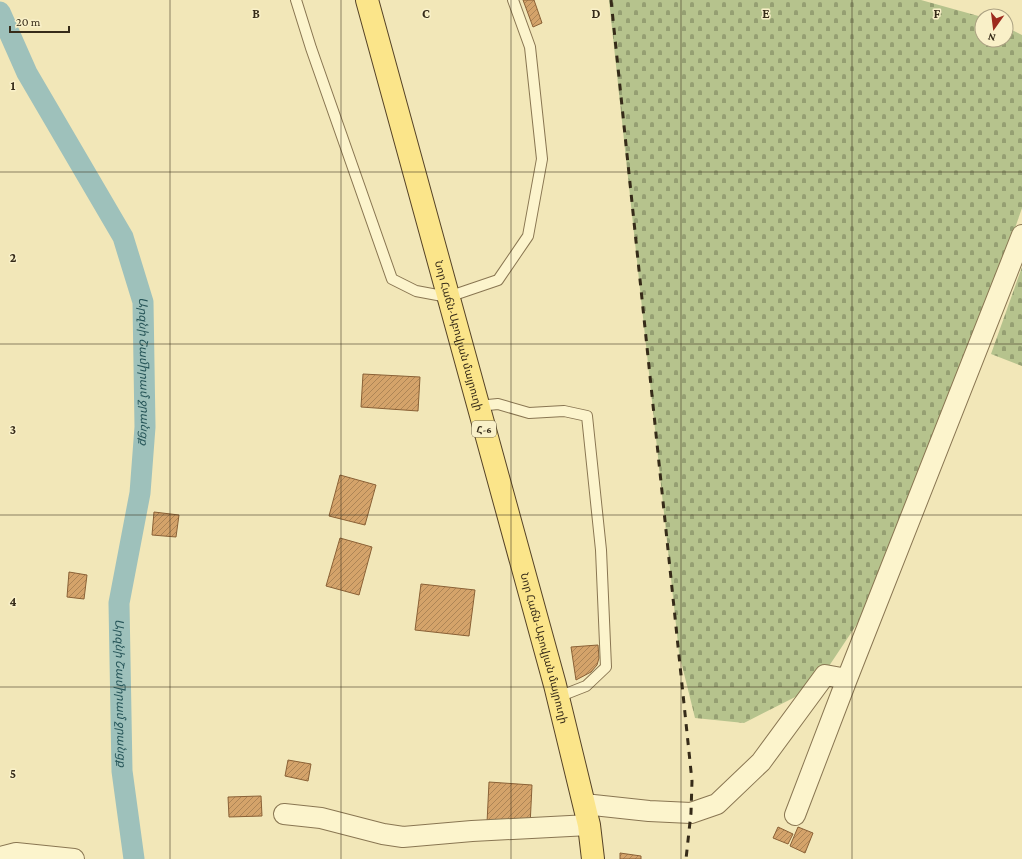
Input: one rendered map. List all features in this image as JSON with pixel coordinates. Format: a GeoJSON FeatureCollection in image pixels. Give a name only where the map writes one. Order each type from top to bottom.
{"type":"FeatureCollection","features":[{"type":"Feature","properties":{"kind":"main road","name":"Նոր Հաճն-Աբովյան մայրուղի"},"geometry":{"type":"LineString","coordinates":[[367,0],[558,697],[589,825],[593,859]]}},
{"type":"Feature","properties":{"kind":"street"},"geometry":{"type":"LineString","coordinates":[[795,815],[1022,235]]}},
{"type":"Feature","properties":{"kind":"street"},"geometry":{"type":"LineString","coordinates":[[584,804],[649,811],[691,813],[717,804],[761,762],[825,675],[847,679]]}},
{"type":"Feature","properties":{"kind":"street"},"geometry":{"type":"LineString","coordinates":[[284,814],[321,818],[383,834],[403,837],[472,831],[589,825]]}},
{"type":"Feature","properties":{"kind":"street"},"geometry":{"type":"LineString","coordinates":[[0,856],[16,853],[74,859]]}},
{"type":"Feature","properties":{"kind":"lane"},"geometry":{"type":"LineString","coordinates":[[296,0],[313,55],[392,279],[416,291],[448,297],[498,280],[528,236],[542,159],[530,48],[513,0]]}},
{"type":"Feature","properties":{"kind":"lane"},"geometry":{"type":"LineString","coordinates":[[478,406],[498,404],[529,413],[564,411],[587,416],[601,550],[606,667],[586,686],[558,697]]}},
{"type":"Feature","properties":{"kind":"green space"},"geometry":{"type":"Polygon","coordinates":[[[609,0],[921,0],[974,15],[974,48],[1014,48],[1014,31],[1022,35],[1022,208],[899,561],[815,687],[744,723],[695,718],[679,653],[609,0]]]}},
{"type":"Feature","properties":{"kind":"green space"},"geometry":{"type":"Polygon","coordinates":[[[1022,267],[1022,366],[991,354],[1022,267]]]}},
{"type":"Feature","properties":{"kind":"building"},"geometry":{"type":"Polygon","coordinates":[[[523,0],[534,0],[542,23],[533,27],[523,0]]]}},
{"type":"Feature","properties":{"kind":"building"},"geometry":{"type":"Polygon","coordinates":[[[363,374],[420,377],[418,411],[361,407],[363,374]]]}},
{"type":"Feature","properties":{"kind":"building"},"geometry":{"type":"Polygon","coordinates":[[[340,475],[376,485],[365,525],[329,516],[340,475]]]}},
{"type":"Feature","properties":{"kind":"building"},"geometry":{"type":"Polygon","coordinates":[[[154,512],[179,515],[176,537],[152,535],[154,512]]]}},
{"type":"Feature","properties":{"kind":"building"},"geometry":{"type":"Polygon","coordinates":[[[340,538],[372,547],[359,595],[326,586],[340,538]]]}},
{"type":"Feature","properties":{"kind":"building"},"geometry":{"type":"Polygon","coordinates":[[[69,572],[87,575],[84,599],[67,597],[69,572]]]}},
{"type":"Feature","properties":{"kind":"building"},"geometry":{"type":"Polygon","coordinates":[[[421,584],[475,590],[469,636],[415,630],[421,584]]]}},
{"type":"Feature","properties":{"kind":"building"},"geometry":{"type":"Polygon","coordinates":[[[598,645],[599,658],[597,665],[591,672],[576,680],[571,647],[598,645]]]}},
{"type":"Feature","properties":{"kind":"building"},"geometry":{"type":"Polygon","coordinates":[[[288,760],[311,764],[308,781],[285,776],[288,760]]]}},
{"type":"Feature","properties":{"kind":"building"},"geometry":{"type":"Polygon","coordinates":[[[489,782],[532,785],[530,826],[487,823],[489,782]]]}},
{"type":"Feature","properties":{"kind":"building"},"geometry":{"type":"Polygon","coordinates":[[[261,796],[262,816],[229,817],[228,797],[261,796]]]}},
{"type":"Feature","properties":{"kind":"building"},"geometry":{"type":"Polygon","coordinates":[[[778,827],[793,834],[788,844],[773,838],[778,827]]]}},
{"type":"Feature","properties":{"kind":"building"},"geometry":{"type":"Polygon","coordinates":[[[798,827],[813,833],[805,853],[790,846],[798,827]]]}},
{"type":"Feature","properties":{"kind":"building"},"geometry":{"type":"Polygon","coordinates":[[[620,853],[641,856],[641,859],[620,859],[620,853]]]}},
{"type":"Feature","properties":{"kind":"waterway","name":"Արզնի Շամիրամ ջրանցք"},"geometry":{"type":"LineString","coordinates":[[0,12],[27,73],[123,237],[143,302],[145,427],[140,493],[119,603],[122,771],[134,859]]}},
{"type":"Feature","properties":{"kind":"railway"},"geometry":{"type":"LineString","coordinates":[[611,0],[692,781],[691,813],[686,859]]}}]}
